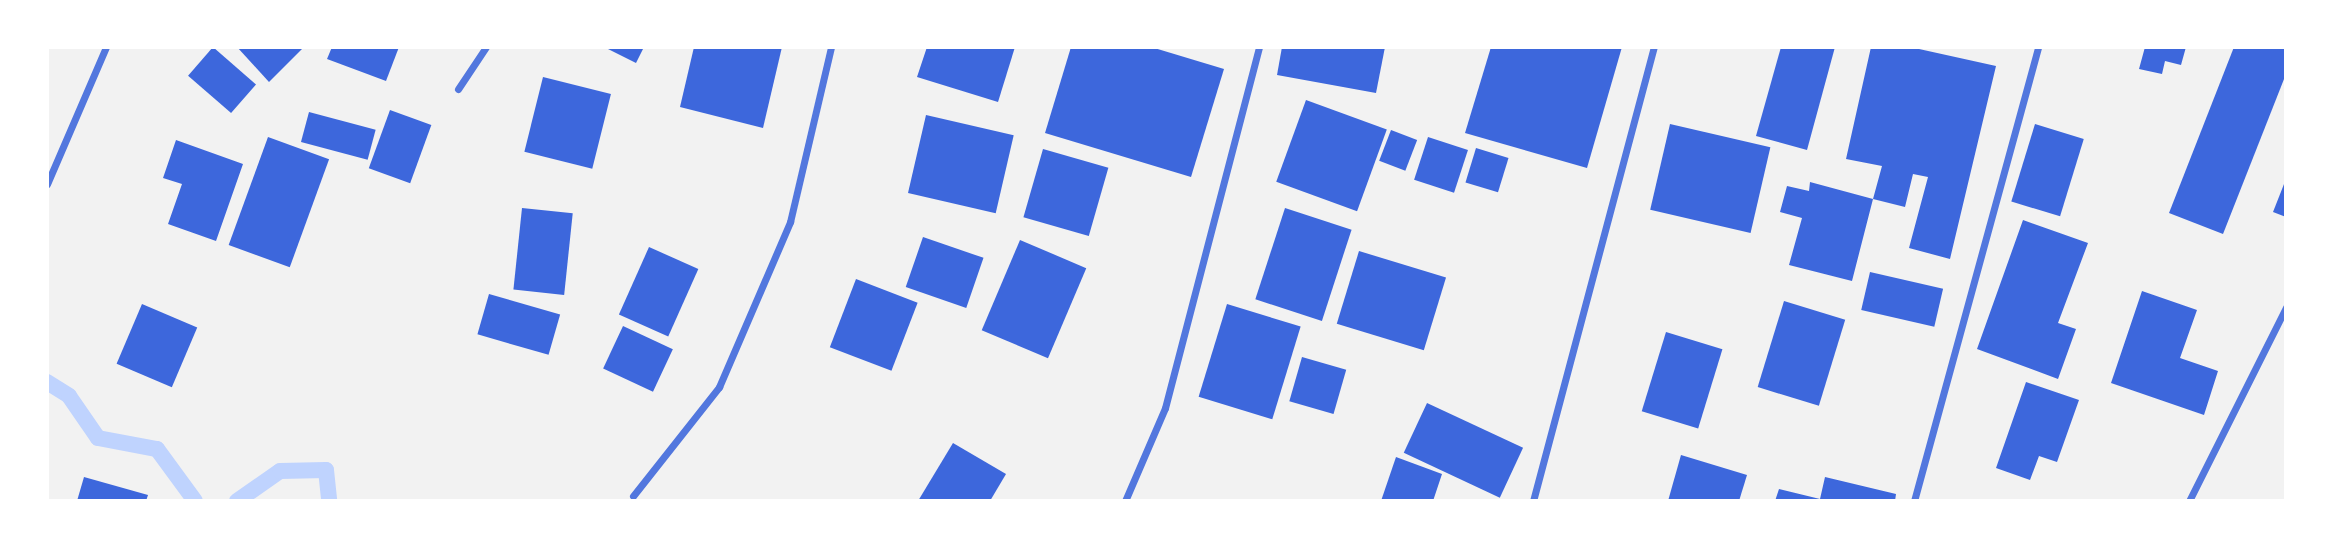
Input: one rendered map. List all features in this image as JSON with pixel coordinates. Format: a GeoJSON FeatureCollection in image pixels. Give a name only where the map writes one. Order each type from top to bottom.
{"type":"FeatureCollection","features":[{"type":"Feature","properties":{"kind":"street"},"geometry":{"type":"LineString","coordinates":[[47,184],[106,47]]}},
{"type":"Feature","properties":{"kind":"street"},"geometry":{"type":"LineString","coordinates":[[458,89],[486,47]]}},
{"type":"Feature","properties":{"kind":"street"},"geometry":{"type":"LineString","coordinates":[[633,496],[719,387],[790,222],[831,47]]}},
{"type":"Feature","properties":{"kind":"street"},"geometry":{"type":"LineString","coordinates":[[1125,501],[1165,408],[1259,47]]}},
{"type":"Feature","properties":{"kind":"street"},"geometry":{"type":"LineString","coordinates":[[1534,501],[1654,47]]}},
{"type":"Feature","properties":{"kind":"street"},"geometry":{"type":"LineString","coordinates":[[1914,501],[2038,47]]}},
{"type":"Feature","properties":{"kind":"street"},"geometry":{"type":"LineString","coordinates":[[2189,501],[2286,307]]}},
{"type":"Feature","properties":{"kind":"building"},"geometry":{"type":"Polygon","coordinates":[[[213,47],[256,84],[231,113],[188,76],[213,47]]]}},
{"type":"Feature","properties":{"kind":"building"},"geometry":{"type":"Polygon","coordinates":[[[237,47],[304,47],[269,82],[237,47]]]}},
{"type":"Feature","properties":{"kind":"building"},"geometry":{"type":"Polygon","coordinates":[[[332,47],[399,47],[386,81],[327,59],[332,47]]]}},
{"type":"Feature","properties":{"kind":"building"},"geometry":{"type":"Polygon","coordinates":[[[604,47],[644,47],[636,63],[604,47]]]}},
{"type":"Feature","properties":{"kind":"building"},"geometry":{"type":"Polygon","coordinates":[[[694,47],[782,47],[763,128],[680,107],[694,47]]]}},
{"type":"Feature","properties":{"kind":"building"},"geometry":{"type":"Polygon","coordinates":[[[927,47],[1015,47],[998,102],[917,77],[927,47]]]}},
{"type":"Feature","properties":{"kind":"building"},"geometry":{"type":"Polygon","coordinates":[[[1071,47],[1151,47],[1224,69],[1191,177],[1045,133],[1071,47]]]}},
{"type":"Feature","properties":{"kind":"building"},"geometry":{"type":"Polygon","coordinates":[[[1282,47],[1385,47],[1376,93],[1277,75],[1282,47]]]}},
{"type":"Feature","properties":{"kind":"building"},"geometry":{"type":"Polygon","coordinates":[[[1491,47],[1622,47],[1587,168],[1465,133],[1491,47]]]}},
{"type":"Feature","properties":{"kind":"building"},"geometry":{"type":"Polygon","coordinates":[[[1781,47],[1835,47],[1807,150],[1756,136],[1781,47]]]}},
{"type":"Feature","properties":{"kind":"building"},"geometry":{"type":"Polygon","coordinates":[[[1871,47],[1910,47],[1996,66],[1950,259],[1909,248],[1928,177],[1913,174],[1905,207],[1873,199],[1882,166],[1846,159],[1871,47]]]}},
{"type":"Feature","properties":{"kind":"building"},"geometry":{"type":"Polygon","coordinates":[[[2145,47],[2186,47],[2181,65],[2165,61],[2162,74],[2139,69],[2145,47]]]}},
{"type":"Feature","properties":{"kind":"building"},"geometry":{"type":"Polygon","coordinates":[[[2234,47],[2286,47],[2286,74],[2223,234],[2169,213],[2234,47]]]}},
{"type":"Feature","properties":{"kind":"building"},"geometry":{"type":"Polygon","coordinates":[[[543,77],[611,94],[592,169],[524,152],[543,77]]]}},
{"type":"Feature","properties":{"kind":"building"},"geometry":{"type":"Polygon","coordinates":[[[1306,100],[1387,129],[1357,211],[1276,182],[1306,100]]]}},
{"type":"Feature","properties":{"kind":"building"},"geometry":{"type":"Polygon","coordinates":[[[390,110],[431,125],[410,183],[369,168],[390,110]]]}},
{"type":"Feature","properties":{"kind":"building"},"geometry":{"type":"Polygon","coordinates":[[[309,112],[376,130],[368,160],[301,142],[309,112]]]}},
{"type":"Feature","properties":{"kind":"building"},"geometry":{"type":"Polygon","coordinates":[[[926,115],[1014,135],[996,213],[908,193],[926,115]]]}},
{"type":"Feature","properties":{"kind":"building"},"geometry":{"type":"Polygon","coordinates":[[[1670,124],[1770,147],[1751,233],[1650,210],[1670,124]]]}},
{"type":"Feature","properties":{"kind":"building"},"geometry":{"type":"Polygon","coordinates":[[[2035,124],[2084,139],[2060,216],[2011,201],[2035,124]]]}},
{"type":"Feature","properties":{"kind":"building"},"geometry":{"type":"Polygon","coordinates":[[[1391,130],[1417,140],[1405,171],[1379,161],[1391,130]]]}},
{"type":"Feature","properties":{"kind":"building"},"geometry":{"type":"Polygon","coordinates":[[[268,137],[329,159],[290,267],[229,245],[268,137]]]}},
{"type":"Feature","properties":{"kind":"building"},"geometry":{"type":"Polygon","coordinates":[[[1428,137],[1468,150],[1454,193],[1414,180],[1428,137]]]}},
{"type":"Feature","properties":{"kind":"building"},"geometry":{"type":"Polygon","coordinates":[[[176,140],[243,164],[216,241],[168,224],[182,184],[163,178],[176,140]]]}},
{"type":"Feature","properties":{"kind":"building"},"geometry":{"type":"Polygon","coordinates":[[[1476,148],[1509,158],[1498,192],[1465,182],[1476,148]]]}},
{"type":"Feature","properties":{"kind":"building"},"geometry":{"type":"Polygon","coordinates":[[[1043,149],[1108,168],[1089,236],[1023,217],[1043,149]]]}},
{"type":"Feature","properties":{"kind":"building"},"geometry":{"type":"Polygon","coordinates":[[[2286,179],[2286,217],[2273,212],[2286,179]]]}},
{"type":"Feature","properties":{"kind":"building"},"geometry":{"type":"Polygon","coordinates":[[[1810,182],[1873,199],[1852,281],[1789,265],[1802,218],[1780,212],[1787,186],[1809,191],[1810,182]]]}},
{"type":"Feature","properties":{"kind":"building"},"geometry":{"type":"Polygon","coordinates":[[[522,208],[573,213],[564,295],[513,290],[522,208]]]}},
{"type":"Feature","properties":{"kind":"building"},"geometry":{"type":"Polygon","coordinates":[[[1285,208],[1352,230],[1322,321],[1255,299],[1285,208]]]}},
{"type":"Feature","properties":{"kind":"building"},"geometry":{"type":"Polygon","coordinates":[[[2023,220],[2088,243],[2058,323],[2076,329],[2058,379],[1977,349],[2023,220]]]}},
{"type":"Feature","properties":{"kind":"building"},"geometry":{"type":"Polygon","coordinates":[[[923,237],[984,258],[966,308],[906,287],[923,237]]]}},
{"type":"Feature","properties":{"kind":"building"},"geometry":{"type":"Polygon","coordinates":[[[1020,240],[1086,268],[1048,358],[982,330],[1020,240]]]}},
{"type":"Feature","properties":{"kind":"building"},"geometry":{"type":"Polygon","coordinates":[[[649,247],[698,269],[668,337],[619,315],[649,247]]]}},
{"type":"Feature","properties":{"kind":"building"},"geometry":{"type":"Polygon","coordinates":[[[1359,251],[1446,278],[1424,350],[1337,324],[1359,251]]]}},
{"type":"Feature","properties":{"kind":"building"},"geometry":{"type":"Polygon","coordinates":[[[1870,272],[1943,289],[1934,327],[1861,310],[1870,272]]]}},
{"type":"Feature","properties":{"kind":"building"},"geometry":{"type":"Polygon","coordinates":[[[856,279],[918,303],[891,371],[830,347],[856,279]]]}},
{"type":"Feature","properties":{"kind":"building"},"geometry":{"type":"Polygon","coordinates":[[[2142,291],[2197,310],[2180,358],[2218,371],[2204,415],[2111,383],[2142,291]]]}},
{"type":"Feature","properties":{"kind":"building"},"geometry":{"type":"Polygon","coordinates":[[[489,294],[560,314],[549,355],[477,334],[489,294]]]}},
{"type":"Feature","properties":{"kind":"building"},"geometry":{"type":"Polygon","coordinates":[[[1784,301],[1845,320],[1819,406],[1758,387],[1784,301]]]}},
{"type":"Feature","properties":{"kind":"building"},"geometry":{"type":"Polygon","coordinates":[[[142,304],[197,327],[172,387],[117,364],[142,304]]]}},
{"type":"Feature","properties":{"kind":"building"},"geometry":{"type":"Polygon","coordinates":[[[1227,304],[1301,327],[1272,419],[1199,397],[1227,304]]]}},
{"type":"Feature","properties":{"kind":"building"},"geometry":{"type":"Polygon","coordinates":[[[623,326],[673,349],[653,392],[603,369],[623,326]]]}},
{"type":"Feature","properties":{"kind":"building"},"geometry":{"type":"Polygon","coordinates":[[[1666,332],[1722,349],[1698,429],[1642,411],[1666,332]]]}},
{"type":"Feature","properties":{"kind":"building"},"geometry":{"type":"Polygon","coordinates":[[[1302,357],[1346,370],[1334,414],[1289,401],[1302,357]]]}},
{"type":"Feature","properties":{"kind":"building"},"geometry":{"type":"Polygon","coordinates":[[[2026,382],[2079,400],[2057,462],[2039,456],[2030,480],[1996,468],[2026,382]]]}},
{"type":"Feature","properties":{"kind":"building"},"geometry":{"type":"Polygon","coordinates":[[[1427,403],[1523,448],[1500,498],[1404,453],[1427,403]]]}},
{"type":"Feature","properties":{"kind":"building"},"geometry":{"type":"Polygon","coordinates":[[[953,443],[1006,474],[990,501],[918,501],[953,443]]]}},
{"type":"Feature","properties":{"kind":"building"},"geometry":{"type":"Polygon","coordinates":[[[1681,455],[1747,475],[1739,501],[1668,501],[1681,455]]]}},
{"type":"Feature","properties":{"kind":"building"},"geometry":{"type":"Polygon","coordinates":[[[1396,457],[1442,474],[1433,501],[1381,501],[1396,457]]]}},
{"type":"Feature","properties":{"kind":"building"},"geometry":{"type":"Polygon","coordinates":[[[84,477],[148,495],[146,501],[77,501],[84,477]]]}},
{"type":"Feature","properties":{"kind":"building"},"geometry":{"type":"Polygon","coordinates":[[[1825,477],[1896,494],[1895,501],[1775,501],[1779,489],[1820,499],[1825,477]]]}},
{"type":"Feature","properties":{"kind":"waterway"},"geometry":{"type":"LineString","coordinates":[[47,382],[69,396],[98,438],[157,449],[195,501]]}},
{"type":"Feature","properties":{"kind":"waterway"},"geometry":{"type":"LineString","coordinates":[[237,501],[280,471],[326,470],[329,501]]}}]}
